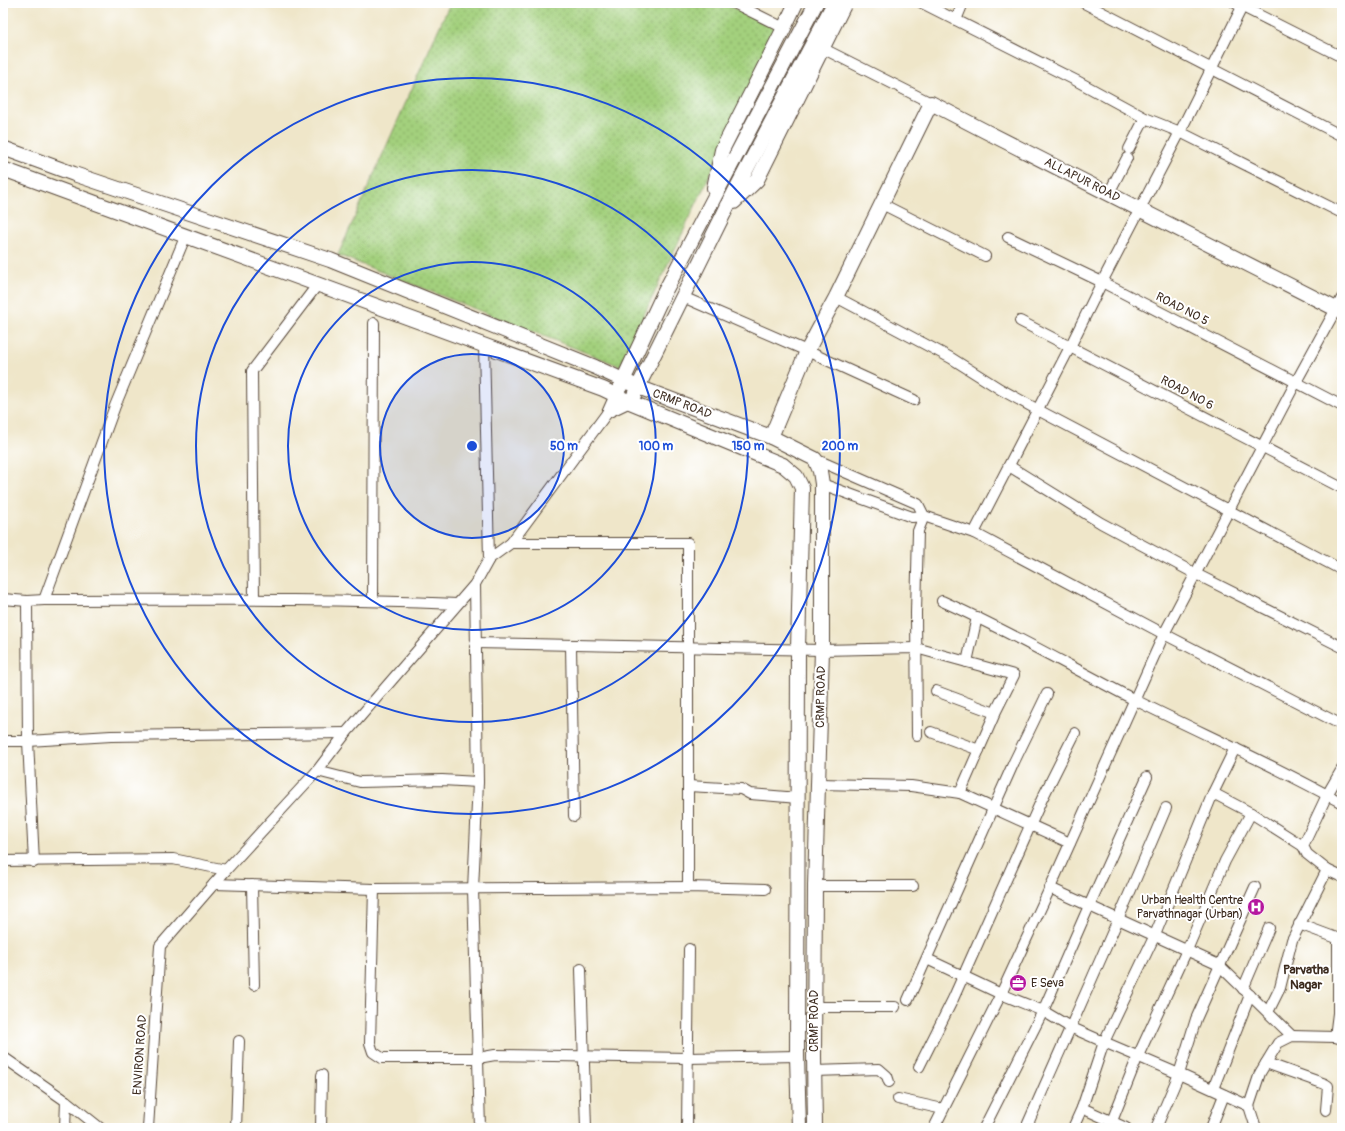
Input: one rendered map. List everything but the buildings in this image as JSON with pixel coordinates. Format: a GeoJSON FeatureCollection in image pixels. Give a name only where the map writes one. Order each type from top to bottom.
{"type":"FeatureCollection","features":[{"type":"Feature","properties":{"kind":"main road"},"geometry":{"type":"LineString","coordinates":[[711,204],[722,150],[796,3]]}},
{"type":"Feature","properties":{"kind":"main road"},"geometry":{"type":"LineString","coordinates":[[615,395],[624,380],[664,295],[816,3]]}},
{"type":"Feature","properties":{"kind":"main road"},"geometry":{"type":"LineString","coordinates":[[630,402],[734,193],[834,3]]}},
{"type":"Feature","properties":{"kind":"main road"},"geometry":{"type":"LineString","coordinates":[[725,211],[757,180],[845,3]]}},
{"type":"Feature","properties":{"kind":"main road"},"geometry":{"type":"LineString","coordinates":[[771,437],[807,351],[836,297],[931,103]]}},
{"type":"Feature","properties":{"kind":"main road","name":"ALLAPUR ROAD"},"geometry":{"type":"LineString","coordinates":[[931,103],[1140,210],[1340,306]]}},
{"type":"Feature","properties":{"kind":"main road","name":"CRMP ROAD"},"geometry":{"type":"LineString","coordinates":[[3,148],[74,174],[330,260],[588,364],[638,387],[771,437],[815,459],[820,471],[822,484],[822,650],[815,886],[815,1128]]}},
{"type":"Feature","properties":{"kind":"main road","name":"CRMP ROAD"},"geometry":{"type":"LineString","coordinates":[[3,169],[603,389],[630,402],[783,465],[796,476],[802,488],[798,649],[797,1056],[800,1128]]}},
{"type":"Feature","properties":{"kind":"street"},"geometry":{"type":"LineString","coordinates":[[734,3],[784,28]]}},
{"type":"Feature","properties":{"kind":"street"},"geometry":{"type":"LineString","coordinates":[[922,3],[1077,81],[1145,118],[1180,132],[1342,213]]}},
{"type":"Feature","properties":{"kind":"street"},"geometry":{"type":"LineString","coordinates":[[956,20],[963,3]]}},
{"type":"Feature","properties":{"kind":"street"},"geometry":{"type":"LineString","coordinates":[[1084,3],[1342,136]]}},
{"type":"Feature","properties":{"kind":"street"},"geometry":{"type":"LineString","coordinates":[[974,534],[1180,132],[1211,69],[1240,4],[1342,57]]}},
{"type":"Feature","properties":{"kind":"street","name":"ALLAPUR ROAD"},"geometry":{"type":"LineString","coordinates":[[822,48],[931,103]]}},
{"type":"Feature","properties":{"kind":"street"},"geometry":{"type":"LineString","coordinates":[[1109,193],[1145,118]]}},
{"type":"Feature","properties":{"kind":"street"},"geometry":{"type":"LineString","coordinates":[[882,204],[985,256]]}},
{"type":"Feature","properties":{"kind":"street"},"geometry":{"type":"LineString","coordinates":[[44,600],[115,406],[186,235]]}},
{"type":"Feature","properties":{"kind":"street","name":"ROAD NO 5"},"geometry":{"type":"LineString","coordinates":[[1008,237],[1102,282],[1342,406]]}},
{"type":"Feature","properties":{"kind":"street"},"geometry":{"type":"LineString","coordinates":[[254,600],[252,372],[318,284]]}},
{"type":"Feature","properties":{"kind":"street"},"geometry":{"type":"LineString","coordinates":[[683,297],[914,400]]}},
{"type":"Feature","properties":{"kind":"street"},"geometry":{"type":"LineString","coordinates":[[836,297],[951,358],[1000,389],[1038,410],[1342,570]]}},
{"type":"Feature","properties":{"kind":"street"},"geometry":{"type":"LineString","coordinates":[[934,1128],[942,1109],[1001,994],[1164,634],[1261,447],[1296,382],[1340,306]]}},
{"type":"Feature","properties":{"kind":"street","name":"ROAD NO 6"},"geometry":{"type":"LineString","coordinates":[[1020,321],[1342,488]]}},
{"type":"Feature","properties":{"kind":"street"},"geometry":{"type":"LineString","coordinates":[[373,600],[374,323]]}},
{"type":"Feature","properties":{"kind":"street"},"geometry":{"type":"LineString","coordinates":[[484,345],[489,559]]}},
{"type":"Feature","properties":{"kind":"street"},"geometry":{"type":"LineString","coordinates":[[489,559],[511,543],[607,413],[615,395]]}},
{"type":"Feature","properties":{"kind":"street"},"geometry":{"type":"LineString","coordinates":[[607,413],[630,402]]}},
{"type":"Feature","properties":{"kind":"street"},"geometry":{"type":"LineString","coordinates":[[815,459],[918,504],[924,516],[918,531],[916,648],[917,736]]}},
{"type":"Feature","properties":{"kind":"street"},"geometry":{"type":"LineString","coordinates":[[1009,466],[1101,523],[1196,574],[1342,646]]}},
{"type":"Feature","properties":{"kind":"street"},"geometry":{"type":"LineString","coordinates":[[822,484],[912,517],[924,516],[974,534],[1164,634],[1342,725]]}},
{"type":"Feature","properties":{"kind":"street"},"geometry":{"type":"LineString","coordinates":[[511,543],[688,544],[688,887]]}},
{"type":"Feature","properties":{"kind":"street","name":"ENVIRON ROAD"},"geometry":{"type":"LineString","coordinates":[[148,1128],[160,946],[226,870],[317,772],[346,733],[475,584],[489,559]]}},
{"type":"Feature","properties":{"kind":"street"},"geometry":{"type":"LineString","coordinates":[[475,584],[478,782],[473,889],[480,1128]]}},
{"type":"Feature","properties":{"kind":"street"},"geometry":{"type":"LineString","coordinates":[[3,599],[27,601],[373,600],[457,604]]}},
{"type":"Feature","properties":{"kind":"street"},"geometry":{"type":"LineString","coordinates":[[942,600],[1134,699],[1235,748],[1342,803]]}},
{"type":"Feature","properties":{"kind":"street"},"geometry":{"type":"LineString","coordinates":[[27,601],[28,741],[34,862]]}},
{"type":"Feature","properties":{"kind":"street"},"geometry":{"type":"LineString","coordinates":[[967,662],[977,617]]}},
{"type":"Feature","properties":{"kind":"street"},"geometry":{"type":"LineString","coordinates":[[475,643],[822,650],[916,648],[1014,675],[978,750],[960,793]]}},
{"type":"Feature","properties":{"kind":"street"},"geometry":{"type":"LineString","coordinates":[[571,646],[574,816]]}},
{"type":"Feature","properties":{"kind":"street"},"geometry":{"type":"LineString","coordinates":[[936,691],[995,713]]}},
{"type":"Feature","properties":{"kind":"street"},"geometry":{"type":"LineString","coordinates":[[908,1000],[993,808],[1047,694]]}},
{"type":"Feature","properties":{"kind":"street"},"geometry":{"type":"LineString","coordinates":[[931,732],[978,750]]}},
{"type":"Feature","properties":{"kind":"street"},"geometry":{"type":"LineString","coordinates":[[919,1067],[963,976],[1030,825],[1075,732]]}},
{"type":"Feature","properties":{"kind":"street"},"geometry":{"type":"LineString","coordinates":[[3,741],[111,736],[346,733]]}},
{"type":"Feature","properties":{"kind":"street"},"geometry":{"type":"LineString","coordinates":[[1073,1128],[1082,1108],[1104,1042],[1155,935],[1213,793],[1235,748]]}},
{"type":"Feature","properties":{"kind":"street"},"geometry":{"type":"LineString","coordinates":[[1302,846],[1327,795],[1342,769]]}},
{"type":"Feature","properties":{"kind":"street"},"geometry":{"type":"LineString","coordinates":[[317,772],[360,782],[442,780],[478,782]]}},
{"type":"Feature","properties":{"kind":"street"},"geometry":{"type":"LineString","coordinates":[[984,1128],[1043,1012],[1147,777]]}},
{"type":"Feature","properties":{"kind":"street"},"geometry":{"type":"LineString","coordinates":[[819,784],[911,786],[960,793],[1070,843]]}},
{"type":"Feature","properties":{"kind":"street"},"geometry":{"type":"LineString","coordinates":[[688,786],[741,789],[750,794],[798,798]]}},
{"type":"Feature","properties":{"kind":"street"},"geometry":{"type":"LineString","coordinates":[[1213,793],[1251,813],[1302,846],[1307,854],[1327,870],[1342,877]]}},
{"type":"Feature","properties":{"kind":"street"},"geometry":{"type":"LineString","coordinates":[[1026,1128],[1070,1026],[1119,920],[1166,808]]}},
{"type":"Feature","properties":{"kind":"street"},"geometry":{"type":"LineString","coordinates":[[1112,1121],[1138,1056],[1187,950],[1225,861],[1251,813]]}},
{"type":"Feature","properties":{"kind":"street"},"geometry":{"type":"LineString","coordinates":[[3,861],[173,860],[226,870]]}},
{"type":"Feature","properties":{"kind":"street"},"geometry":{"type":"LineString","coordinates":[[1268,1012],[1280,988],[1292,940],[1327,870]]}},
{"type":"Feature","properties":{"kind":"street"},"geometry":{"type":"LineString","coordinates":[[214,884],[374,889],[688,887],[765,889]]}},
{"type":"Feature","properties":{"kind":"street"},"geometry":{"type":"LineString","coordinates":[[252,885],[254,985]]}},
{"type":"Feature","properties":{"kind":"street"},"geometry":{"type":"LineString","coordinates":[[815,886],[913,886]]}},
{"type":"Feature","properties":{"kind":"street"},"geometry":{"type":"LineString","coordinates":[[1156,1128],[1179,1074],[1196,1019],[1255,887]]}},
{"type":"Feature","properties":{"kind":"street"},"geometry":{"type":"LineString","coordinates":[[1050,888],[1219,965],[1292,1036]]}},
{"type":"Feature","properties":{"kind":"street"},"geometry":{"type":"LineString","coordinates":[[374,889],[370,1043],[373,1052],[382,1058],[478,1058],[495,1055],[687,1058],[797,1056]]}},
{"type":"Feature","properties":{"kind":"street"},"geometry":{"type":"LineString","coordinates":[[1256,1128],[1249,1106],[1260,1073],[1278,1043],[1292,1036],[1339,1038],[1338,1013],[1340,940],[1299,924]]}},
{"type":"Feature","properties":{"kind":"street"},"geometry":{"type":"LineString","coordinates":[[1213,1089],[1269,928]]}},
{"type":"Feature","properties":{"kind":"street"},"geometry":{"type":"LineString","coordinates":[[687,1128],[689,949]]}},
{"type":"Feature","properties":{"kind":"street"},"geometry":{"type":"LineString","coordinates":[[927,959],[1043,1012],[1104,1042],[1249,1106]]}},
{"type":"Feature","properties":{"kind":"street"},"geometry":{"type":"LineString","coordinates":[[581,969],[586,1128]]}},
{"type":"Feature","properties":{"kind":"street"},"geometry":{"type":"LineString","coordinates":[[814,1007],[895,1007]]}},
{"type":"Feature","properties":{"kind":"street"},"geometry":{"type":"LineString","coordinates":[[236,1128],[239,1041]]}},
{"type":"Feature","properties":{"kind":"street"},"geometry":{"type":"LineString","coordinates":[[3,1058],[66,1101],[100,1128]]}},
{"type":"Feature","properties":{"kind":"street"},"geometry":{"type":"LineString","coordinates":[[1266,1063],[1328,1086],[1326,1110]]}},
{"type":"Feature","properties":{"kind":"street"},"geometry":{"type":"LineString","coordinates":[[814,1071],[879,1069],[887,1076],[889,1082]]}},
{"type":"Feature","properties":{"kind":"street"},"geometry":{"type":"LineString","coordinates":[[321,1128],[322,1075]]}},
{"type":"Feature","properties":{"kind":"street"},"geometry":{"type":"LineString","coordinates":[[1211,1128],[1224,1095]]}},
{"type":"Feature","properties":{"kind":"street"},"geometry":{"type":"LineString","coordinates":[[898,1099],[942,1109]]}},
{"type":"Feature","properties":{"kind":"street"},"geometry":{"type":"LineString","coordinates":[[65,1128],[66,1101]]}},
{"type":"Feature","properties":{"kind":"street"},"geometry":{"type":"LineString","coordinates":[[1082,1108],[1126,1128]]}},
{"type":"Feature","properties":{"kind":"green space"},"geometry":{"type":"Polygon","coordinates":[[[450,3],[723,3],[778,30],[620,366],[338,255],[450,3]]]}},
{"type":"Feature","properties":{"kind":"place","name":"Urban Health Centre Parvathnagar (Urban)"},"geometry":{"type":"Point","coordinates":[1256,907]}},
{"type":"Feature","properties":{"kind":"place","name":"E Seva"},"geometry":{"type":"Point","coordinates":[1018,983]}},
{"type":"Feature","properties":{"kind":"district","name":"Parvatha Nagar"},"geometry":{"type":"Point","coordinates":[1306,978]}}]}
